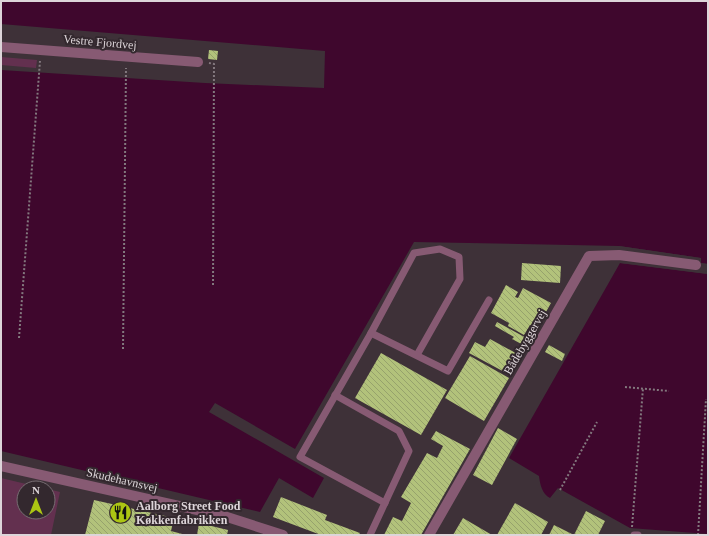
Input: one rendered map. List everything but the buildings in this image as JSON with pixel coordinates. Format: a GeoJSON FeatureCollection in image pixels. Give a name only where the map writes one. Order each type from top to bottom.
{"type":"FeatureCollection","features":[{"type":"Feature","properties":{"kind":"street","name":"Vestre Fjordvej"},"geometry":{"type":"LineString","coordinates":[[1,47],[198,62]]}},
{"type":"Feature","properties":{"kind":"street","name":"Bådebyggervej"},"geometry":{"type":"LineString","coordinates":[[429,535],[589,256],[619,255],[696,265]]}},
{"type":"Feature","properties":{"kind":"street","name":"Skudehavnsvej"},"geometry":{"type":"LineString","coordinates":[[1,466],[224,516],[281,534]]}},
{"type":"Feature","properties":{"kind":"lane"},"geometry":{"type":"LineString","coordinates":[[385,503],[300,457],[371,333],[414,253],[440,248],[458,257],[460,279],[417,355]]}},
{"type":"Feature","properties":{"kind":"lane"},"geometry":{"type":"LineString","coordinates":[[371,333],[448,372],[489,300]]}},
{"type":"Feature","properties":{"kind":"lane"},"geometry":{"type":"LineString","coordinates":[[335,395],[399,431],[409,451],[370,535]]}},
{"type":"Feature","properties":{"kind":"lane"},"geometry":{"type":"LineString","coordinates":[[633,531],[638,535]]}},
{"type":"Feature","properties":{"kind":"path"},"geometry":{"type":"LineString","coordinates":[[19,338],[41,50]]}},
{"type":"Feature","properties":{"kind":"path"},"geometry":{"type":"LineString","coordinates":[[123,349],[126,57]]}},
{"type":"Feature","properties":{"kind":"path"},"geometry":{"type":"LineString","coordinates":[[198,62],[214,64],[213,287]]}},
{"type":"Feature","properties":{"kind":"path"},"geometry":{"type":"LineString","coordinates":[[624,387],[669,391]]}},
{"type":"Feature","properties":{"kind":"path"},"geometry":{"type":"LineString","coordinates":[[633,531],[643,388]]}},
{"type":"Feature","properties":{"kind":"path"},"geometry":{"type":"LineString","coordinates":[[673,535],[697,535],[706,399]]}},
{"type":"Feature","properties":{"kind":"path"},"geometry":{"type":"LineString","coordinates":[[560,490],[597,422]]}},
{"type":"Feature","properties":{"kind":"shaded area"},"geometry":{"type":"Polygon","coordinates":[[[1,1],[708,1],[708,264],[700,263],[701,258],[619,246],[414,242],[295,449],[215,403],[209,412],[324,478],[313,498],[279,478],[260,512],[1,451],[1,70],[205,83],[324,88],[325,51],[1,24],[1,1]]]}},
{"type":"Feature","properties":{"kind":"shaded area"},"geometry":{"type":"Polygon","coordinates":[[[1,57],[37,60],[36,68],[1,65],[1,57]]]}},
{"type":"Feature","properties":{"kind":"shaded area"},"geometry":{"type":"Polygon","coordinates":[[[620,263],[708,274],[708,534],[630,528],[558,488],[550,498],[543,491],[539,476],[509,458],[620,263]]]}},
{"type":"Feature","properties":{"kind":"shaded area"},"geometry":{"type":"Polygon","coordinates":[[[1,478],[16,482],[16,520],[54,520],[51,535],[1,535],[1,478]]]}},
{"type":"Feature","properties":{"kind":"shaded area"},"geometry":{"type":"Polygon","coordinates":[[[56,491],[60,492],[56,511],[56,491]]]}},
{"type":"Feature","properties":{"kind":"pier"},"geometry":{"type":"Polygon","coordinates":[[[619,246],[701,258],[701,263],[708,264],[708,266],[700,265],[699,259],[619,248],[619,246]]]}},
{"type":"Feature","properties":{"kind":"pier"},"geometry":{"type":"Polygon","coordinates":[[[620,261],[708,272],[708,274],[620,263],[620,261]]]}},
{"type":"Feature","properties":{"kind":"place","name":"Aalborg Street Food Køkkenfabrikken"},"geometry":{"type":"Point","coordinates":[120,513]}}]}
